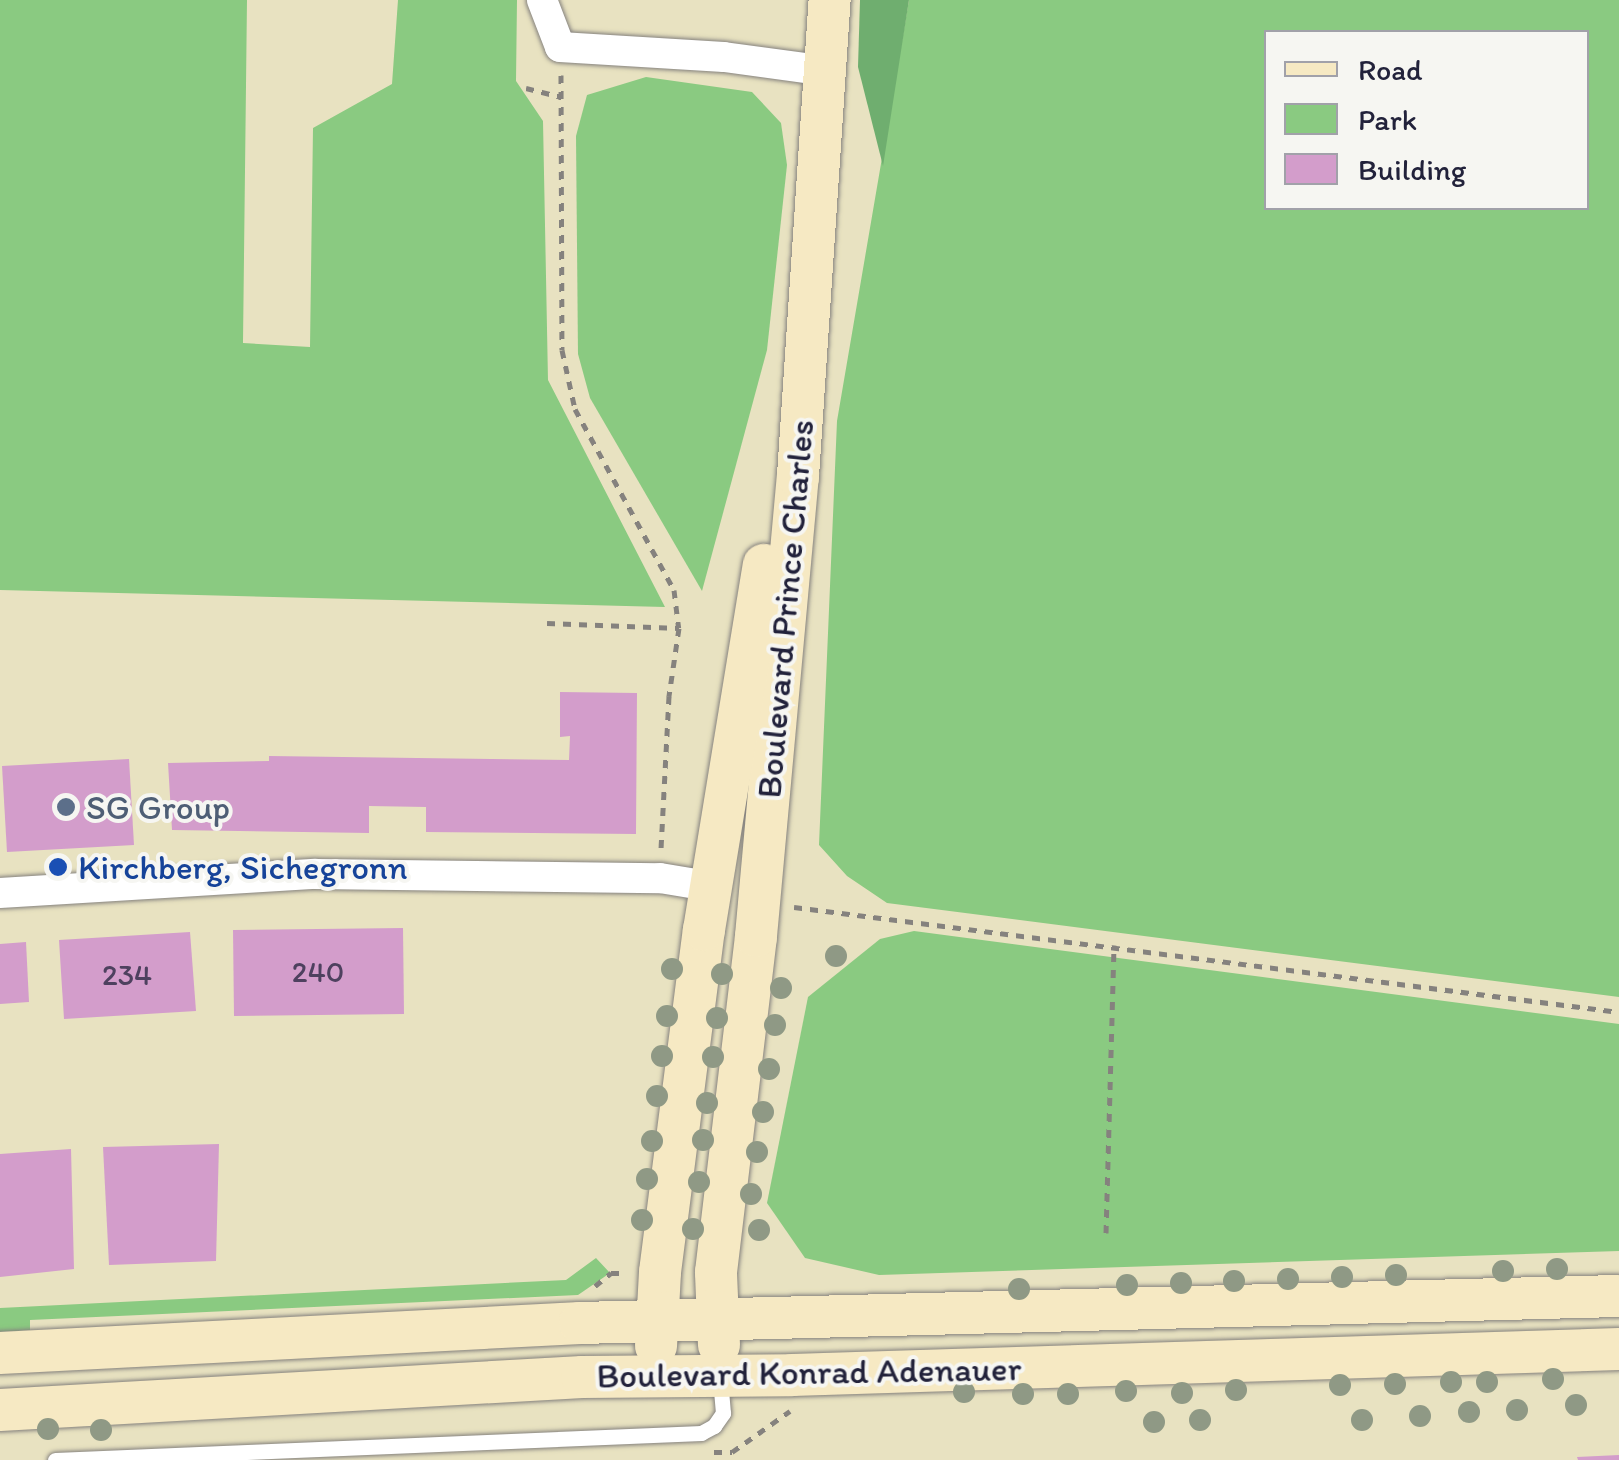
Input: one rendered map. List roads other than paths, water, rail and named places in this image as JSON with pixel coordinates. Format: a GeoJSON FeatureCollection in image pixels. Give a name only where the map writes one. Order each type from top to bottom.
{"type":"FeatureCollection","features":[{"type":"Feature","properties":{"kind":"main road","name":"Boulevard Prince Charles"},"geometry":{"type":"LineString","coordinates":[[720,1376],[716,1272],[760,894],[828,72],[830,0]]}},
{"type":"Feature","properties":{"kind":"main road","name":"Boulevard Prince Charles"},"geometry":{"type":"LineString","coordinates":[[656,1376],[656,1321],[714,887],[778,473],[808,325]]}},
{"type":"Feature","properties":{"kind":"main road"},"geometry":{"type":"LineString","coordinates":[[714,887],[760,894]]}},
{"type":"Feature","properties":{"kind":"main road","name":"Boulevard Konrad Adenauer"},"geometry":{"type":"LineString","coordinates":[[0,1353],[656,1321],[1619,1296]]}},
{"type":"Feature","properties":{"kind":"main road","name":"Boulevard Konrad Adenauer"},"geometry":{"type":"LineString","coordinates":[[0,1410],[656,1376],[1619,1348]]}},
{"type":"Feature","properties":{"kind":"street"},"geometry":{"type":"LineString","coordinates":[[542,0],[560,47],[724,57],[828,72]]}},
{"type":"Feature","properties":{"kind":"street"},"geometry":{"type":"LineString","coordinates":[[0,893],[248,876],[660,878],[714,887]]}},
{"type":"Feature","properties":{"kind":"lane"},"geometry":{"type":"LineString","coordinates":[[55,1460],[701,1433],[714,1426],[723,1414],[720,1376]]}},
{"type":"Feature","properties":{"kind":"place","name":"SG Group"},"geometry":{"type":"Point","coordinates":[66,807]}},
{"type":"Feature","properties":{"kind":"place","name":"Kirchberg, Sichegronn"},"geometry":{"type":"Point","coordinates":[58,867]}}]}
